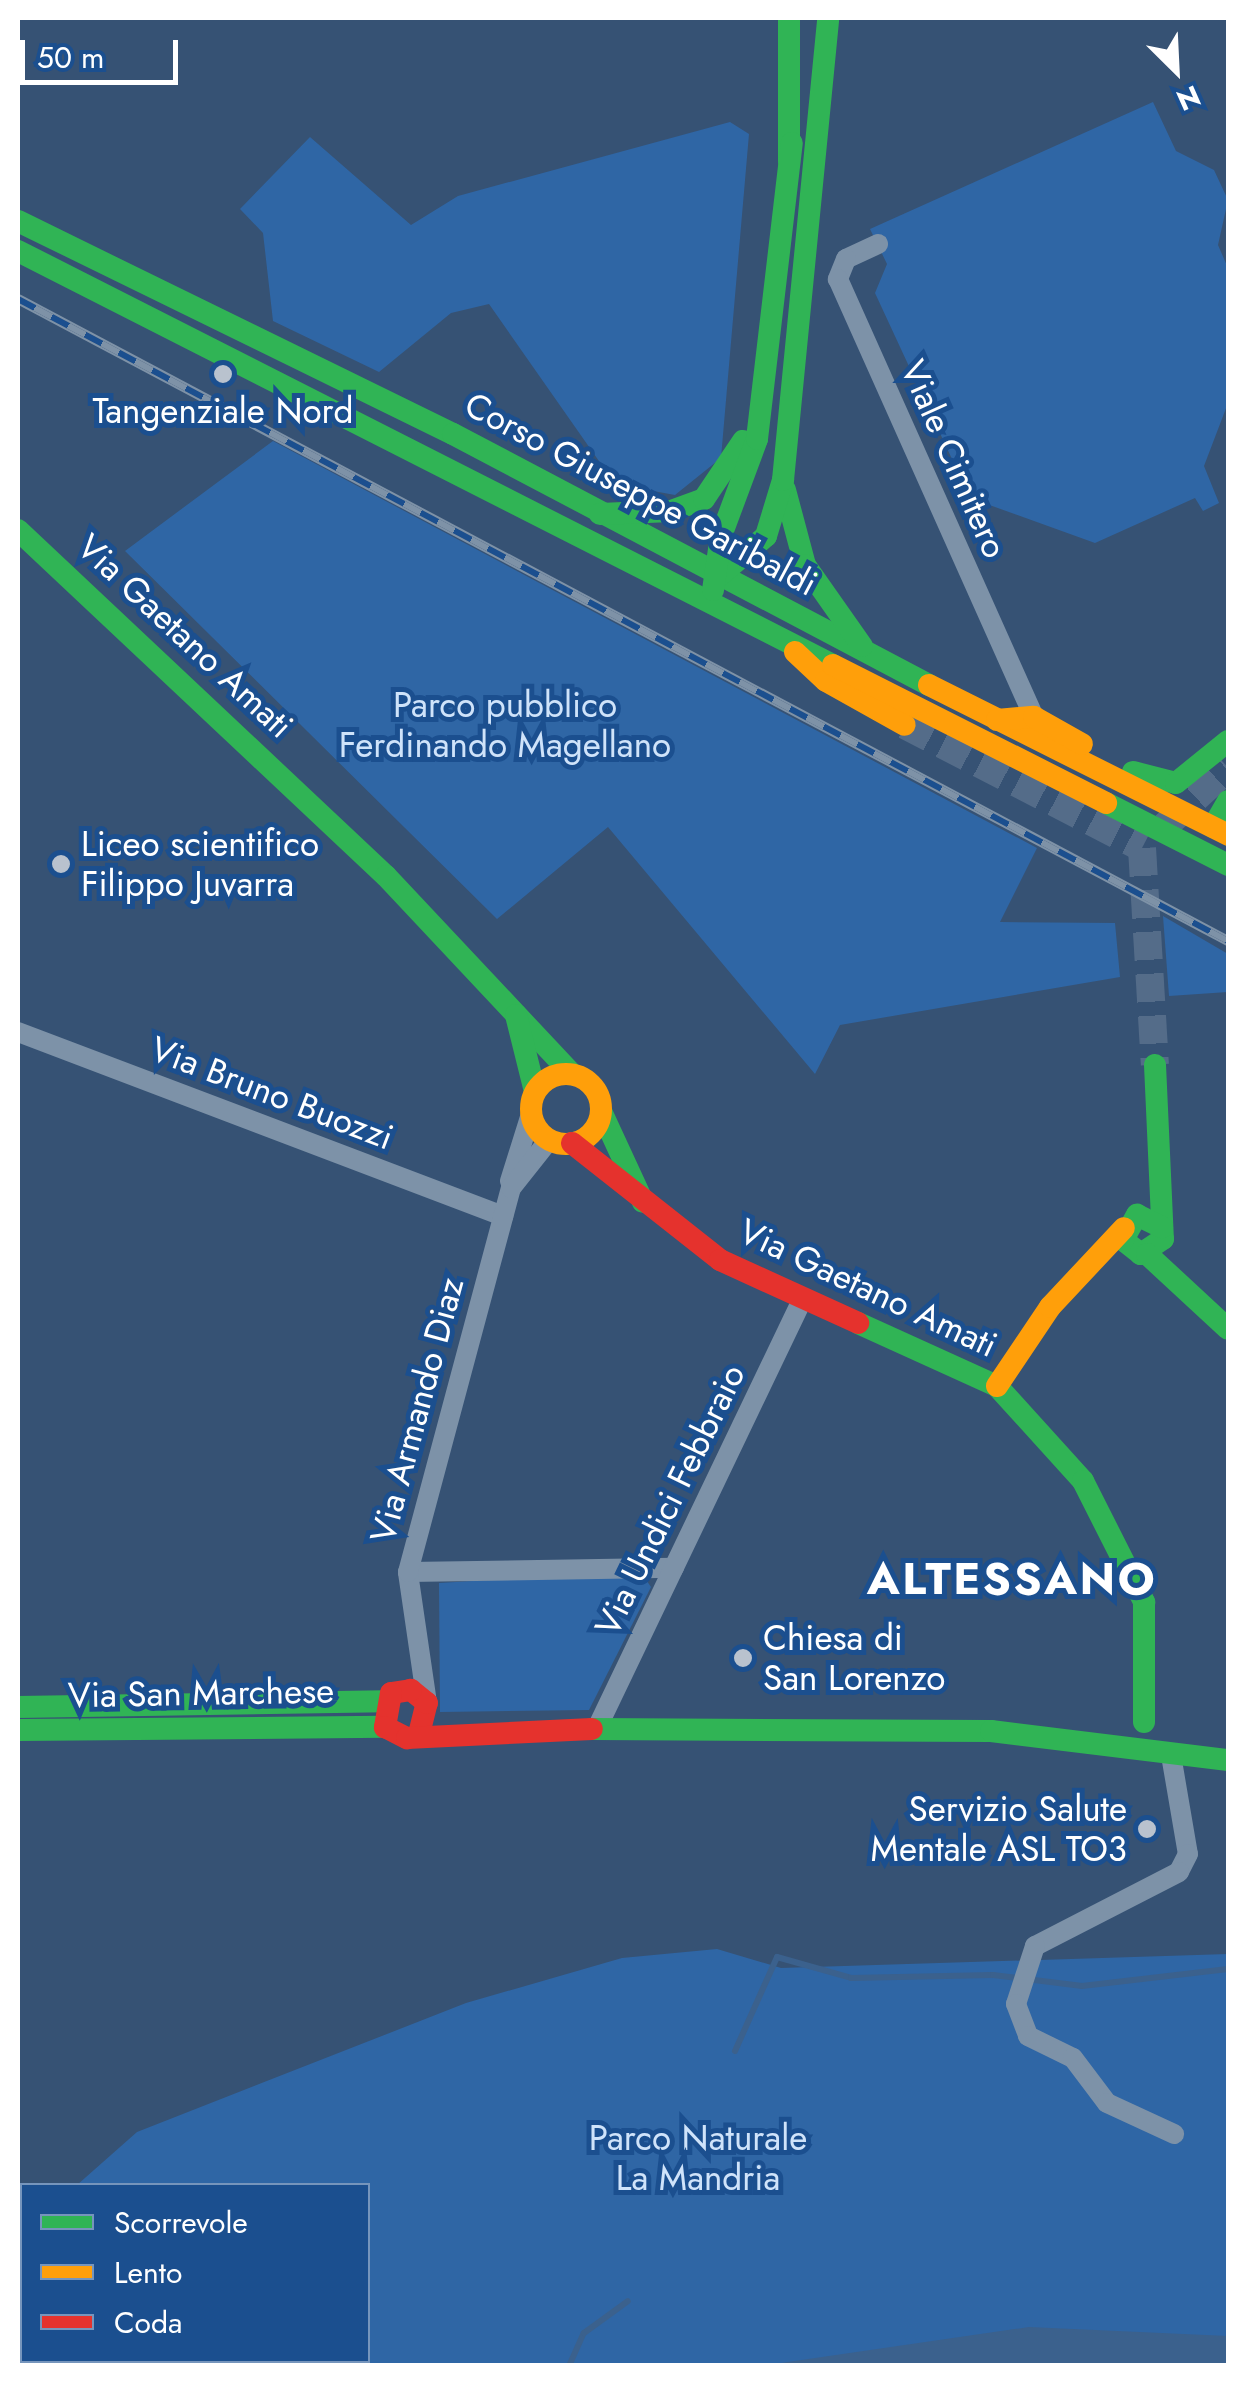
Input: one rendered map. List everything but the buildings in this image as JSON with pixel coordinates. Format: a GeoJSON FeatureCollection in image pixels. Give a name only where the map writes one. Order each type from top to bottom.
{"type":"FeatureCollection","features":[{"type":"Feature","properties":{"kind":"main road"},"geometry":{"type":"LineString","coordinates":[[788,18],[789,161]]}},
{"type":"Feature","properties":{"kind":"main road"},"geometry":{"type":"LineString","coordinates":[[714,587],[763,394],[808,18]]}},
{"type":"Feature","properties":{"kind":"main road"},"geometry":{"type":"LineString","coordinates":[[714,587],[766,536],[783,480],[828,18]]}},
{"type":"Feature","properties":{"kind":"main road","name":"Corso Giuseppe Garibaldi"},"geometry":{"type":"LineString","coordinates":[[18,221],[453,434],[714,587],[768,627],[1228,865]]}},
{"type":"Feature","properties":{"kind":"main road","name":"Corso Giuseppe Garibaldi"},"geometry":{"type":"LineString","coordinates":[[18,251],[714,587],[866,651],[995,720],[1221,831]]}},
{"type":"Feature","properties":{"kind":"main road"},"geometry":{"type":"LineString","coordinates":[[590,514],[660,513],[704,499],[734,462],[763,394]]}},
{"type":"Feature","properties":{"kind":"main road"},"geometry":{"type":"LineString","coordinates":[[783,480],[806,565],[866,651]]}},
{"type":"Feature","properties":{"kind":"main road","name":"Via Gaetano Amati"},"geometry":{"type":"LineString","coordinates":[[18,530],[374,864],[572,1074]]}},
{"type":"Feature","properties":{"kind":"main road"},"geometry":{"type":"LineString","coordinates":[[768,627],[826,681],[905,725]]}},
{"type":"Feature","properties":{"kind":"main road"},"geometry":{"type":"LineString","coordinates":[[995,720],[1034,717],[1159,784],[1184,778],[1228,741]]}},
{"type":"Feature","properties":{"kind":"main road"},"geometry":{"type":"LineString","coordinates":[[1221,831],[1228,802]]}},
{"type":"Feature","properties":{"kind":"main road","name":"Via Gaetano Amati"},"geometry":{"type":"LineString","coordinates":[[513,1009],[533,1103]]}},
{"type":"Feature","properties":{"kind":"main road"},"geometry":{"type":"LineString","coordinates":[[1144,1236],[1157,1178],[1155,1064]]}},
{"type":"Feature","properties":{"kind":"main road"},"geometry":{"type":"LineString","coordinates":[[572,1074],[597,1091],[601,1111],[594,1130],[560,1142],[533,1103],[572,1074]]}},
{"type":"Feature","properties":{"kind":"main road","name":"Via Gaetano Amati"},"geometry":{"type":"LineString","coordinates":[[601,1111],[643,1202]]}},
{"type":"Feature","properties":{"kind":"main road","name":"Via Gaetano Amati"},"geometry":{"type":"LineString","coordinates":[[560,1142],[720,1260],[997,1386],[1084,1481],[1124,1555],[1144,1602],[1143,1727]]}},
{"type":"Feature","properties":{"kind":"main road"},"geometry":{"type":"LineString","coordinates":[[997,1386],[1088,1263],[1144,1236]]}},
{"type":"Feature","properties":{"kind":"main road"},"geometry":{"type":"LineString","coordinates":[[1144,1236],[1180,1282],[1228,1329]]}},
{"type":"Feature","properties":{"kind":"main road"},"geometry":{"type":"LineString","coordinates":[[385,1727],[393,1695],[425,1716],[490,1729],[1082,1740],[1139,1754],[1219,1759]]}},
{"type":"Feature","properties":{"kind":"main road","name":"Via San Marchese"},"geometry":{"type":"LineString","coordinates":[[18,1706],[393,1695]]}},
{"type":"Feature","properties":{"kind":"main road","name":"Via San Marchese"},"geometry":{"type":"LineString","coordinates":[[18,1730],[385,1727],[425,1716]]}},
{"type":"Feature","properties":{"kind":"main road"},"geometry":{"type":"LineString","coordinates":[[1139,1754],[1143,1727]]}},
{"type":"Feature","properties":{"kind":"main road"},"geometry":{"type":"LineString","coordinates":[[1082,1740],[1143,1727],[1219,1759]]}},
{"type":"Feature","properties":{"kind":"street","name":"Viale Cimitero"},"geometry":{"type":"LineString","coordinates":[[878,244],[846,258],[838,279],[1034,717]]}},
{"type":"Feature","properties":{"kind":"street","name":"Via Bruno Buozzi"},"geometry":{"type":"LineString","coordinates":[[18,1032],[502,1216]]}},
{"type":"Feature","properties":{"kind":"street","name":"Via Armando Diaz"},"geometry":{"type":"LineString","coordinates":[[425,1716],[408,1572],[533,1103]]}},
{"type":"Feature","properties":{"kind":"street","name":"Via Armando Diaz"},"geometry":{"type":"LineString","coordinates":[[511,1188],[560,1142]]}},
{"type":"Feature","properties":{"kind":"street","name":"Via Undici Febbraio"},"geometry":{"type":"LineString","coordinates":[[597,1728],[802,1300]]}},
{"type":"Feature","properties":{"kind":"street"},"geometry":{"type":"LineString","coordinates":[[408,1572],[674,1568]]}},
{"type":"Feature","properties":{"kind":"street","name":"Via Armando Diaz"},"geometry":{"type":"LineString","coordinates":[[393,1695],[415,1651]]}},
{"type":"Feature","properties":{"kind":"street"},"geometry":{"type":"LineString","coordinates":[[1171,1756],[1188,1854],[1178,1872],[1035,1946],[1017,1998],[1028,2036],[1073,2058],[1107,2104],[1174,2134]]}},
{"type":"Feature","properties":{"kind":"green space"},"geometry":{"type":"Polygon","coordinates":[[[1153,102],[1176,151],[1214,170],[1228,200],[1218,245],[1228,268],[1228,403],[1204,466],[1219,503],[1203,511],[1195,498],[1095,543],[970,498],[875,293],[887,264],[870,229],[1153,102]]]}},
{"type":"Feature","properties":{"kind":"green space"},"geometry":{"type":"Polygon","coordinates":[[[730,122],[749,134],[721,458],[675,495],[615,484],[489,304],[451,313],[379,372],[273,321],[263,233],[240,209],[310,137],[411,225],[458,196],[730,122]]]}},
{"type":"Feature","properties":{"kind":"green space","name":"Parco pubblico Ferdinando Magellano"},"geometry":{"type":"Polygon","coordinates":[[[273,441],[1037,848],[1000,922],[1115,923],[1120,977],[840,1025],[815,1074],[608,827],[497,919],[125,551],[273,441]]]}},
{"type":"Feature","properties":{"kind":"green space"},"geometry":{"type":"Polygon","coordinates":[[[1163,916],[1228,954],[1228,992],[1169,996],[1163,916]]]}},
{"type":"Feature","properties":{"kind":"green space"},"geometry":{"type":"Polygon","coordinates":[[[640,1571],[651,1587],[589,1710],[440,1712],[439,1583],[640,1571]]]}},
{"type":"Feature","properties":{"kind":"green space","name":"Parco Naturale La Mandria"},"geometry":{"type":"Polygon","coordinates":[[[717,1949],[781,1968],[1228,1954],[1228,2365],[18,2365],[20,2299],[20,2363],[370,2363],[370,2183],[79,2183],[137,2132],[466,2003],[622,1958],[717,1949]]]}},
{"type":"Feature","properties":{"kind":"shaded area"},"geometry":{"type":"Polygon","coordinates":[[[1029,2327],[1228,2336],[1228,2365],[767,2365],[1029,2327]]]}},
{"type":"Feature","properties":{"kind":"waterway"},"geometry":{"type":"LineString","coordinates":[[735,2051],[777,1957],[851,1978],[993,1975],[1082,1986],[1228,1969]]}},
{"type":"Feature","properties":{"kind":"waterway"},"geometry":{"type":"LineString","coordinates":[[569,2366],[584,2333],[628,2301]]}},
{"type":"Feature","properties":{"kind":"tunnel"},"geometry":{"type":"LineString","coordinates":[[905,725],[1142,848]]}},
{"type":"Feature","properties":{"kind":"tunnel"},"geometry":{"type":"LineString","coordinates":[[1165,826],[1228,768]]}},
{"type":"Feature","properties":{"kind":"tunnel"},"geometry":{"type":"LineString","coordinates":[[1142,848],[1155,1065]]}},
{"type":"Feature","properties":{"kind":"railway"},"geometry":{"type":"LineString","coordinates":[[18,299],[1228,941]]}},
{"type":"Feature","properties":{"kind":"traffic: fast"},"geometry":{"type":"LineString","coordinates":[[789,18],[789,161]]}},
{"type":"Feature","properties":{"kind":"traffic: fast"},"geometry":{"type":"LineString","coordinates":[[718,577],[766,536],[783,480],[828,18]]}},
{"type":"Feature","properties":{"kind":"traffic: fast"},"geometry":{"type":"LineString","coordinates":[[713,590],[721,536],[757,439],[792,143]]}},
{"type":"Feature","properties":{"kind":"traffic: fast"},"geometry":{"type":"LineString","coordinates":[[18,221],[453,434],[929,685]]}},
{"type":"Feature","properties":{"kind":"traffic: fast"},"geometry":{"type":"LineString","coordinates":[[18,251],[833,665]]}},
{"type":"Feature","properties":{"kind":"traffic: fast"},"geometry":{"type":"LineString","coordinates":[[600,514],[671,511],[704,499],[743,441]]}},
{"type":"Feature","properties":{"kind":"traffic: fast"},"geometry":{"type":"LineString","coordinates":[[785,490],[805,565],[862,646]]}},
{"type":"Feature","properties":{"kind":"traffic: fast"},"geometry":{"type":"LineString","coordinates":[[18,530],[386,876],[572,1074]]}},
{"type":"Feature","properties":{"kind":"traffic: fast"},"geometry":{"type":"LineString","coordinates":[[1133,772],[1176,783],[1228,741]]}},
{"type":"Feature","properties":{"kind":"traffic: fast"},"geometry":{"type":"LineString","coordinates":[[1213,827],[1228,801]]}},
{"type":"Feature","properties":{"kind":"traffic: fast"},"geometry":{"type":"LineString","coordinates":[[1106,803],[1228,865]]}},
{"type":"Feature","properties":{"kind":"traffic: fast"},"geometry":{"type":"LineString","coordinates":[[516,1015],[535,1092]]}},
{"type":"Feature","properties":{"kind":"traffic: fast"},"geometry":{"type":"LineString","coordinates":[[1155,1065],[1163,1239],[1141,1254],[1123,1240],[1137,1215],[1162,1227]]}},
{"type":"Feature","properties":{"kind":"traffic: fast"},"geometry":{"type":"LineString","coordinates":[[601,1111],[643,1202]]}},
{"type":"Feature","properties":{"kind":"traffic: fast"},"geometry":{"type":"LineString","coordinates":[[1147,1254],[1228,1329]]}},
{"type":"Feature","properties":{"kind":"traffic: fast"},"geometry":{"type":"LineString","coordinates":[[858,1323],[997,1386],[1083,1481],[1144,1602],[1144,1722]]}},
{"type":"Feature","properties":{"kind":"traffic: fast"},"geometry":{"type":"LineString","coordinates":[[18,1707],[384,1701]]}},
{"type":"Feature","properties":{"kind":"traffic: fast"},"geometry":{"type":"LineString","coordinates":[[18,1730],[385,1727]]}},
{"type":"Feature","properties":{"kind":"traffic: fast"},"geometry":{"type":"LineString","coordinates":[[592,1729],[991,1731],[1228,1760]]}},
{"type":"Feature","properties":{"kind":"traffic: slow"},"geometry":{"type":"LineString","coordinates":[[795,652],[826,681],[905,725]]}},
{"type":"Feature","properties":{"kind":"traffic: slow"},"geometry":{"type":"LineString","coordinates":[[833,665],[1106,803]]}},
{"type":"Feature","properties":{"kind":"traffic: slow"},"geometry":{"type":"LineString","coordinates":[[929,685],[1228,835]]}},
{"type":"Feature","properties":{"kind":"traffic: slow"},"geometry":{"type":"LineString","coordinates":[[997,720],[1034,717],[1082,744]]}},
{"type":"Feature","properties":{"kind":"traffic: slow"},"geometry":{"type":"LineString","coordinates":[[566,1074],[591,1084],[601,1109],[591,1134],[566,1144],[541,1134],[531,1109],[541,1084],[566,1074]]}},
{"type":"Feature","properties":{"kind":"traffic: slow"},"geometry":{"type":"LineString","coordinates":[[997,1386],[1050,1307],[1124,1228]]}},
{"type":"Feature","properties":{"kind":"traffic: jam"},"geometry":{"type":"LineString","coordinates":[[572,1143],[720,1260],[858,1323]]}},
{"type":"Feature","properties":{"kind":"traffic: jam"},"geometry":{"type":"LineString","coordinates":[[419,1734],[427,1703],[411,1690],[391,1693],[385,1727],[407,1738],[592,1729]]}},
{"type":"Feature","properties":{"kind":"place","name":"Tangenziale Nord"},"geometry":{"type":"Point","coordinates":[223,374]}},
{"type":"Feature","properties":{"kind":"place","name":"Liceo scientifico Filippo Juvarra"},"geometry":{"type":"Point","coordinates":[61,864]}},
{"type":"Feature","properties":{"kind":"place","name":"Chiesa di San Lorenzo"},"geometry":{"type":"Point","coordinates":[743,1658]}},
{"type":"Feature","properties":{"kind":"place","name":"Servizio Salute Mentale ASL TO3"},"geometry":{"type":"Point","coordinates":[1147,1829]}},
{"type":"Feature","properties":{"kind":"district","name":"ALTESSANO"},"geometry":{"type":"Point","coordinates":[1012,1579]}}]}
